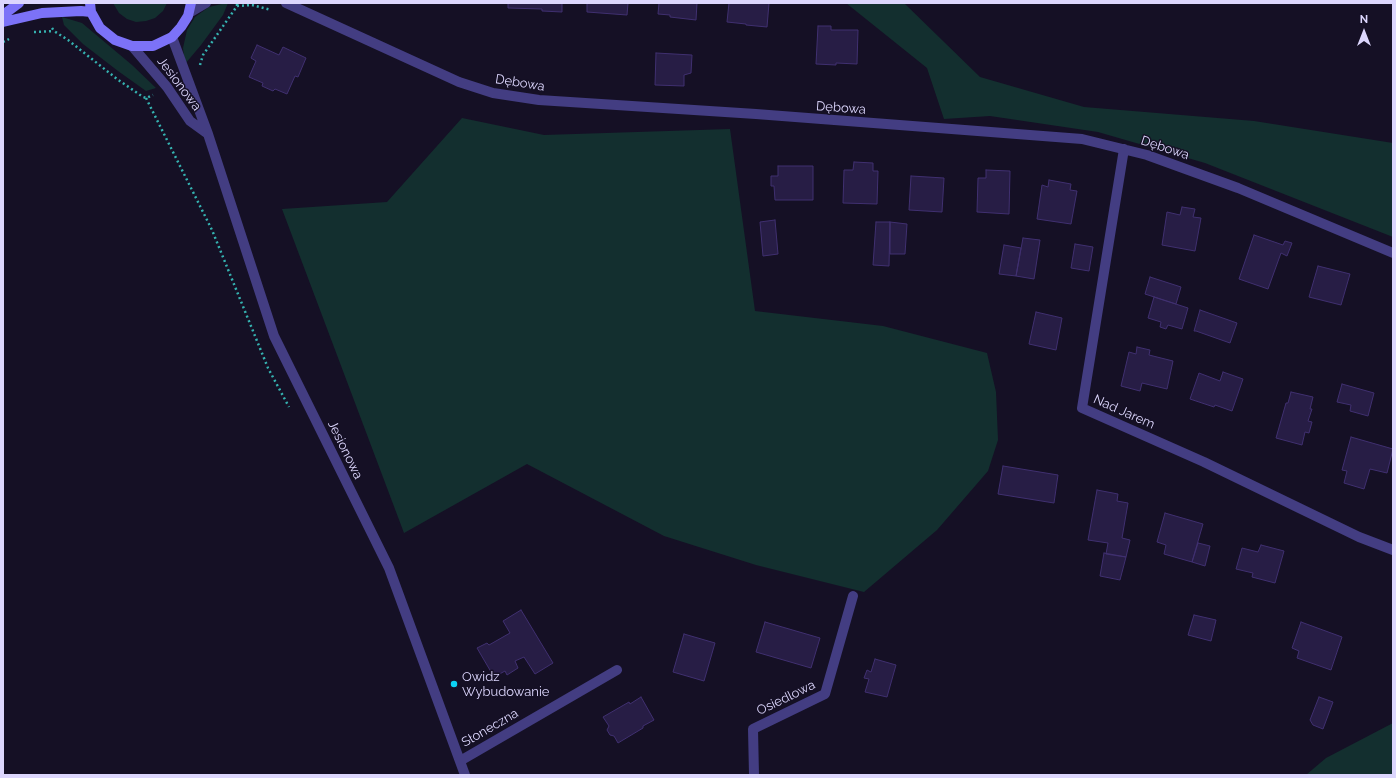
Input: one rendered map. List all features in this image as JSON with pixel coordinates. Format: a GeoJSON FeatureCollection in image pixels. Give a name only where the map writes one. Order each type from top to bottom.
{"type":"FeatureCollection","features":[{"type":"Feature","properties":{"kind":"street"},"geometry":{"type":"LineString","coordinates":[[3,16],[19,3]]}},
{"type":"Feature","properties":{"kind":"street"},"geometry":{"type":"LineString","coordinates":[[3,22],[42,13],[81,11],[90,8],[100,28],[114,40],[132,46],[153,46],[172,37],[181,27],[189,13],[192,3]]}},
{"type":"Feature","properties":{"kind":"street"},"geometry":{"type":"LineString","coordinates":[[189,13],[206,3]]}},
{"type":"Feature","properties":{"kind":"street","name":"Dębowa"},"geometry":{"type":"LineString","coordinates":[[286,3],[459,82],[493,93],[539,100],[756,114],[1082,139],[1147,155],[1238,188],[1393,253]]}},
{"type":"Feature","properties":{"kind":"street","name":"Jesionowa"},"geometry":{"type":"LineString","coordinates":[[172,37],[208,134],[274,336],[389,568],[465,775]]}},
{"type":"Feature","properties":{"kind":"street","name":"Jesionowa"},"geometry":{"type":"LineString","coordinates":[[132,46],[167,87],[190,121],[208,134]]}},
{"type":"Feature","properties":{"kind":"street","name":"Nad Jarem"},"geometry":{"type":"LineString","coordinates":[[1124,149],[1082,408],[1204,462],[1359,536],[1393,550]]}},
{"type":"Feature","properties":{"kind":"street","name":"Osiedlowa"},"geometry":{"type":"LineString","coordinates":[[754,775],[753,729],[825,694],[853,596]]}},
{"type":"Feature","properties":{"kind":"street","name":"Słoneczna"},"geometry":{"type":"LineString","coordinates":[[460,760],[617,670]]}},
{"type":"Feature","properties":{"kind":"path"},"geometry":{"type":"LineString","coordinates":[[185,75],[200,64],[202,55],[237,6],[237,3]]}},
{"type":"Feature","properties":{"kind":"path"},"geometry":{"type":"LineString","coordinates":[[42,13],[54,31],[68,40],[117,80],[143,97],[146,98],[160,93],[167,87]]}},
{"type":"Feature","properties":{"kind":"green space"},"geometry":{"type":"Polygon","coordinates":[[[113,3],[167,3],[163,11],[155,18],[136,22],[127,19],[119,13],[113,3]]]}},
{"type":"Feature","properties":{"kind":"green space"},"geometry":{"type":"Polygon","coordinates":[[[228,3],[223,15],[185,64],[183,48],[187,30],[195,17],[209,7],[228,3]]]}},
{"type":"Feature","properties":{"kind":"green space"},"geometry":{"type":"Polygon","coordinates":[[[846,3],[904,3],[980,77],[1084,107],[1254,121],[1393,143],[1393,237],[1205,163],[1098,132],[990,116],[944,119],[927,68],[846,3]]]}},
{"type":"Feature","properties":{"kind":"green space"},"geometry":{"type":"Polygon","coordinates":[[[62,17],[82,23],[132,65],[156,88],[146,91],[118,71],[83,44],[64,25],[62,17]]]}},
{"type":"Feature","properties":{"kind":"green space"},"geometry":{"type":"Polygon","coordinates":[[[462,118],[544,135],[730,129],[755,311],[883,326],[987,353],[996,392],[998,440],[988,471],[937,530],[864,592],[756,565],[664,536],[527,464],[404,533],[282,209],[387,202],[462,118]]]}},
{"type":"Feature","properties":{"kind":"green space"},"geometry":{"type":"Polygon","coordinates":[[[1393,723],[1393,775],[1306,775],[1326,758],[1393,723]]]}},
{"type":"Feature","properties":{"kind":"building"},"geometry":{"type":"Polygon","coordinates":[[[508,3],[562,3],[562,12],[542,11],[542,9],[508,8],[508,3]]]}},
{"type":"Feature","properties":{"kind":"building"},"geometry":{"type":"Polygon","coordinates":[[[587,3],[628,3],[627,15],[587,12],[587,3]]]}},
{"type":"Feature","properties":{"kind":"building"},"geometry":{"type":"Polygon","coordinates":[[[659,3],[697,3],[696,20],[658,14],[659,3]]]}},
{"type":"Feature","properties":{"kind":"building"},"geometry":{"type":"Polygon","coordinates":[[[729,3],[769,3],[767,27],[727,22],[729,3]]]}},
{"type":"Feature","properties":{"kind":"building"},"geometry":{"type":"Polygon","coordinates":[[[818,26],[831,26],[831,30],[858,30],[857,64],[816,64],[818,26]]]}},
{"type":"Feature","properties":{"kind":"building"},"geometry":{"type":"Polygon","coordinates":[[[257,45],[279,55],[283,47],[306,58],[298,77],[295,76],[287,94],[275,89],[273,91],[262,86],[263,83],[249,77],[256,61],[251,58],[257,45]]]}},
{"type":"Feature","properties":{"kind":"building"},"geometry":{"type":"Polygon","coordinates":[[[656,53],[692,55],[691,73],[684,75],[684,86],[655,85],[656,53]]]}},
{"type":"Feature","properties":{"kind":"building"},"geometry":{"type":"Polygon","coordinates":[[[854,162],[873,163],[873,171],[878,171],[877,204],[843,203],[844,170],[853,170],[854,162]]]}},
{"type":"Feature","properties":{"kind":"building"},"geometry":{"type":"Polygon","coordinates":[[[778,166],[813,166],[813,200],[775,200],[774,186],[771,186],[771,176],[778,176],[778,166]]]}},
{"type":"Feature","properties":{"kind":"building"},"geometry":{"type":"Polygon","coordinates":[[[986,170],[1010,171],[1009,214],[977,212],[978,178],[986,178],[986,170]]]}},
{"type":"Feature","properties":{"kind":"building"},"geometry":{"type":"Polygon","coordinates":[[[911,176],[944,178],[942,212],[909,210],[911,176]]]}},
{"type":"Feature","properties":{"kind":"building"},"geometry":{"type":"Polygon","coordinates":[[[1049,180],[1071,184],[1070,190],[1077,191],[1071,224],[1037,219],[1042,185],[1048,187],[1049,180]]]}},
{"type":"Feature","properties":{"kind":"building"},"geometry":{"type":"Polygon","coordinates":[[[1182,207],[1195,209],[1193,217],[1201,218],[1195,251],[1162,245],[1167,212],[1180,215],[1182,207]]]}},
{"type":"Feature","properties":{"kind":"building"},"geometry":{"type":"Polygon","coordinates":[[[775,220],[778,254],[763,256],[760,222],[775,220]]]}},
{"type":"Feature","properties":{"kind":"building"},"geometry":{"type":"Polygon","coordinates":[[[876,222],[890,222],[889,266],[873,265],[876,222]]]}},
{"type":"Feature","properties":{"kind":"building"},"geometry":{"type":"Polygon","coordinates":[[[890,222],[907,224],[905,254],[890,254],[890,222]]]}},
{"type":"Feature","properties":{"kind":"building"},"geometry":{"type":"Polygon","coordinates":[[[1254,235],[1283,245],[1285,241],[1292,243],[1287,256],[1281,253],[1268,289],[1239,279],[1254,235]]]}},
{"type":"Feature","properties":{"kind":"building"},"geometry":{"type":"Polygon","coordinates":[[[1023,238],[1040,240],[1034,279],[1016,276],[1023,238]]]}},
{"type":"Feature","properties":{"kind":"building"},"geometry":{"type":"Polygon","coordinates":[[[1075,244],[1093,247],[1089,271],[1071,268],[1075,244]]]}},
{"type":"Feature","properties":{"kind":"building"},"geometry":{"type":"Polygon","coordinates":[[[1004,245],[1021,248],[1016,276],[999,274],[1004,245]]]}},
{"type":"Feature","properties":{"kind":"building"},"geometry":{"type":"Polygon","coordinates":[[[1318,266],[1350,274],[1341,305],[1309,297],[1318,266]]]}},
{"type":"Feature","properties":{"kind":"building"},"geometry":{"type":"Polygon","coordinates":[[[1150,277],[1181,287],[1176,304],[1145,294],[1150,277]]]}},
{"type":"Feature","properties":{"kind":"building"},"geometry":{"type":"Polygon","coordinates":[[[1154,297],[1188,308],[1182,329],[1168,325],[1166,329],[1160,327],[1161,322],[1148,318],[1154,297]]]}},
{"type":"Feature","properties":{"kind":"building"},"geometry":{"type":"Polygon","coordinates":[[[1200,310],[1237,323],[1230,343],[1194,331],[1200,310]]]}},
{"type":"Feature","properties":{"kind":"building"},"geometry":{"type":"Polygon","coordinates":[[[1036,312],[1062,318],[1056,350],[1029,344],[1036,312]]]}},
{"type":"Feature","properties":{"kind":"building"},"geometry":{"type":"Polygon","coordinates":[[[1137,347],[1150,350],[1149,355],[1173,361],[1167,389],[1142,383],[1140,391],[1121,386],[1129,352],[1136,354],[1137,347]]]}},
{"type":"Feature","properties":{"kind":"building"},"geometry":{"type":"Polygon","coordinates":[[[1223,372],[1243,379],[1232,411],[1190,399],[1199,373],[1220,381],[1223,372]]]}},
{"type":"Feature","properties":{"kind":"building"},"geometry":{"type":"Polygon","coordinates":[[[1342,384],[1374,393],[1368,416],[1350,411],[1351,405],[1337,402],[1342,384]]]}},
{"type":"Feature","properties":{"kind":"building"},"geometry":{"type":"Polygon","coordinates":[[[1291,392],[1313,397],[1310,409],[1312,409],[1308,421],[1312,422],[1309,433],[1305,432],[1302,445],[1276,438],[1286,403],[1288,403],[1291,392]]]}},
{"type":"Feature","properties":{"kind":"building"},"geometry":{"type":"Polygon","coordinates":[[[1351,437],[1393,449],[1387,473],[1370,469],[1364,489],[1344,483],[1347,471],[1342,470],[1351,437]]]}},
{"type":"Feature","properties":{"kind":"building"},"geometry":{"type":"Polygon","coordinates":[[[1003,466],[1058,475],[1054,503],[998,494],[1003,466]]]}},
{"type":"Feature","properties":{"kind":"building"},"geometry":{"type":"Polygon","coordinates":[[[1097,490],[1118,494],[1117,501],[1128,503],[1122,538],[1130,540],[1126,557],[1106,554],[1108,543],[1088,540],[1097,490]]]}},
{"type":"Feature","properties":{"kind":"building"},"geometry":{"type":"Polygon","coordinates":[[[1165,513],[1203,524],[1192,562],[1164,554],[1166,545],[1157,542],[1165,513]]]}},
{"type":"Feature","properties":{"kind":"building"},"geometry":{"type":"Polygon","coordinates":[[[1198,543],[1210,546],[1205,566],[1192,562],[1198,543]]]}},
{"type":"Feature","properties":{"kind":"building"},"geometry":{"type":"Polygon","coordinates":[[[1261,545],[1284,551],[1275,583],[1252,577],[1253,573],[1236,569],[1242,548],[1258,552],[1261,545]]]}},
{"type":"Feature","properties":{"kind":"building"},"geometry":{"type":"Polygon","coordinates":[[[1104,553],[1126,557],[1120,580],[1100,576],[1104,553]]]}},
{"type":"Feature","properties":{"kind":"building"},"geometry":{"type":"Polygon","coordinates":[[[521,610],[553,663],[535,674],[524,657],[515,661],[518,668],[507,675],[505,671],[494,677],[477,648],[487,643],[489,645],[510,633],[503,621],[521,610]]]}},
{"type":"Feature","properties":{"kind":"building"},"geometry":{"type":"Polygon","coordinates":[[[1194,615],[1216,620],[1211,641],[1188,635],[1194,615]]]}},
{"type":"Feature","properties":{"kind":"building"},"geometry":{"type":"Polygon","coordinates":[[[765,622],[820,638],[811,668],[756,652],[765,622]]]}},
{"type":"Feature","properties":{"kind":"building"},"geometry":{"type":"Polygon","coordinates":[[[1301,622],[1342,637],[1331,670],[1297,658],[1299,651],[1292,648],[1301,622]]]}},
{"type":"Feature","properties":{"kind":"building"},"geometry":{"type":"Polygon","coordinates":[[[684,634],[715,643],[704,681],[673,672],[684,634]]]}},
{"type":"Feature","properties":{"kind":"building"},"geometry":{"type":"Polygon","coordinates":[[[875,659],[896,665],[887,697],[865,692],[869,679],[864,678],[867,670],[871,672],[875,659]]]}},
{"type":"Feature","properties":{"kind":"building"},"geometry":{"type":"Polygon","coordinates":[[[641,697],[654,720],[618,743],[614,736],[610,735],[607,730],[609,726],[603,717],[641,697]]]}},
{"type":"Feature","properties":{"kind":"building"},"geometry":{"type":"Polygon","coordinates":[[[1319,697],[1333,702],[1323,729],[1313,725],[1310,720],[1319,697]]]}},
{"type":"Feature","properties":{"kind":"place","name":"Owidz Wybudowanie"},"geometry":{"type":"Point","coordinates":[454,684]}}]}
